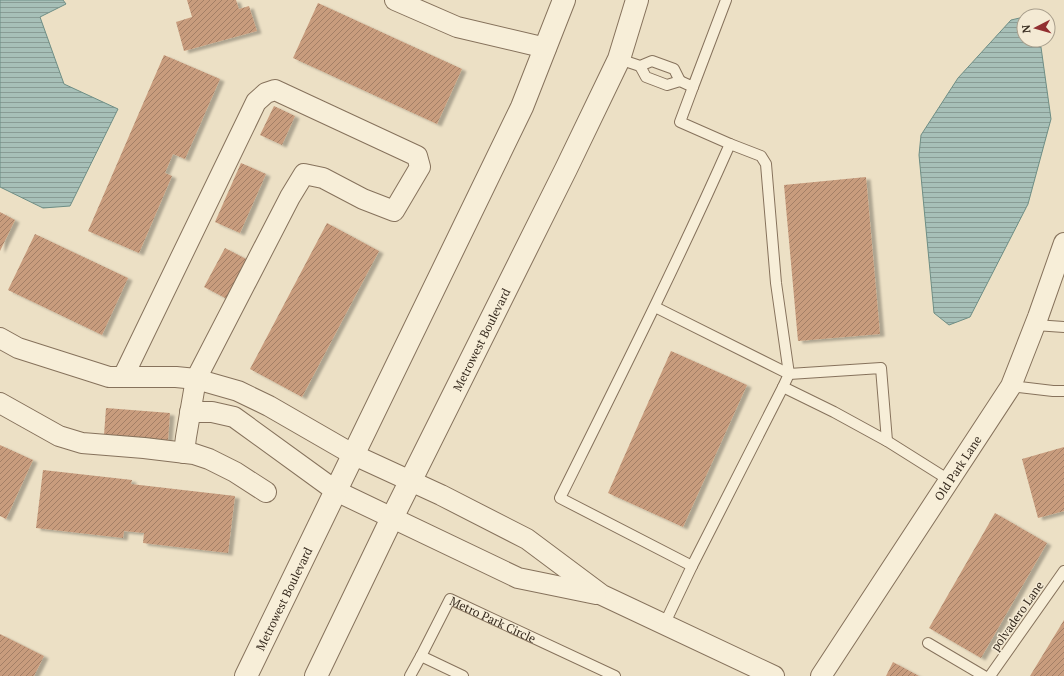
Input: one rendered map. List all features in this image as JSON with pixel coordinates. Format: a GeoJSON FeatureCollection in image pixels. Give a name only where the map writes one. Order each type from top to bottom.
{"type":"FeatureCollection","features":[{"type":"Feature","properties":{"kind":"street"},"geometry":{"type":"LineString","coordinates":[[395,0],[457,27],[546,48]]}},
{"type":"Feature","properties":{"kind":"street","name":"Metrowest Boulevard"},"geometry":{"type":"LineString","coordinates":[[246,676],[522,107],[564,0]]}},
{"type":"Feature","properties":{"kind":"street","name":"Metrowest Boulevard"},"geometry":{"type":"LineString","coordinates":[[316,676],[392,518],[619,59],[637,0]]}},
{"type":"Feature","properties":{"kind":"street"},"geometry":{"type":"LineString","coordinates":[[123,377],[256,102],[266,93],[275,90],[417,156],[420,167],[394,211],[363,199],[323,178],[304,174],[290,197],[196,379],[184,453]]}},
{"type":"Feature","properties":{"kind":"street","name":"Old Park Lane"},"geometry":{"type":"LineString","coordinates":[[821,676],[1011,386],[1064,244]]}},
{"type":"Feature","properties":{"kind":"street"},"geometry":{"type":"LineString","coordinates":[[0,338],[18,348],[109,377],[176,377],[196,379],[238,390],[354,455],[441,495],[527,539],[602,595],[774,676]]}},
{"type":"Feature","properties":{"kind":"street"},"geometry":{"type":"LineString","coordinates":[[0,403],[59,436],[82,443],[194,454],[209,459],[235,472],[266,492]]}},
{"type":"Feature","properties":{"kind":"street"},"geometry":{"type":"LineString","coordinates":[[190,412],[212,412],[234,418],[336,491],[518,578],[602,595]]}},
{"type":"Feature","properties":{"kind":"lane"},"geometry":{"type":"LineString","coordinates":[[664,625],[692,566],[789,374],[776,283],[766,164],[761,156],[680,122],[726,0]]}},
{"type":"Feature","properties":{"kind":"lane"},"geometry":{"type":"LineString","coordinates":[[619,59],[640,66],[652,61],[674,69],[680,81],[693,87]]}},
{"type":"Feature","properties":{"kind":"lane"},"geometry":{"type":"LineString","coordinates":[[640,66],[646,77],[667,85],[680,81]]}},
{"type":"Feature","properties":{"kind":"lane"},"geometry":{"type":"LineString","coordinates":[[692,566],[560,498],[655,307],[730,144]]}},
{"type":"Feature","properties":{"kind":"lane"},"geometry":{"type":"LineString","coordinates":[[655,307],[789,374],[881,368],[887,441]]}},
{"type":"Feature","properties":{"kind":"lane"},"geometry":{"type":"LineString","coordinates":[[1035,325],[1064,327]]}},
{"type":"Feature","properties":{"kind":"lane"},"geometry":{"type":"LineString","coordinates":[[1011,386],[1053,391],[1064,390]]}},
{"type":"Feature","properties":{"kind":"lane"},"geometry":{"type":"LineString","coordinates":[[783,387],[834,412],[887,441],[949,480]]}},
{"type":"Feature","properties":{"kind":"lane","name":"polvadero Lane"},"geometry":{"type":"LineString","coordinates":[[990,676],[1064,571]]}},
{"type":"Feature","properties":{"kind":"lane","name":"Metro Park Circle"},"geometry":{"type":"LineString","coordinates":[[421,656],[450,599],[615,676]]}},
{"type":"Feature","properties":{"kind":"lane"},"geometry":{"type":"LineString","coordinates":[[928,643],[984,676]]}},
{"type":"Feature","properties":{"kind":"lane"},"geometry":{"type":"LineString","coordinates":[[410,676],[421,656],[463,676]]}},
{"type":"Feature","properties":{"kind":"water"},"geometry":{"type":"Polygon","coordinates":[[[0,0],[63,0],[66,4],[40,17],[64,84],[118,109],[70,206],[43,208],[0,187],[0,0]]]}},
{"type":"Feature","properties":{"kind":"water"},"geometry":{"type":"Polygon","coordinates":[[[1016,19],[1016,48],[1041,48],[1051,119],[1028,204],[970,317],[949,325],[934,313],[919,155],[921,135],[958,78],[1011,20],[1016,19]]]}},
{"type":"Feature","properties":{"kind":"building"},"geometry":{"type":"Polygon","coordinates":[[[187,0],[236,0],[239,9],[249,6],[257,31],[184,51],[176,22],[192,17],[187,0]]]}},
{"type":"Feature","properties":{"kind":"building"},"geometry":{"type":"Polygon","coordinates":[[[318,3],[462,69],[437,124],[293,58],[318,3]]]}},
{"type":"Feature","properties":{"kind":"building"},"geometry":{"type":"Polygon","coordinates":[[[164,55],[220,79],[185,159],[173,154],[165,173],[172,176],[139,253],[88,231],[164,55]]]}},
{"type":"Feature","properties":{"kind":"building"},"geometry":{"type":"Polygon","coordinates":[[[274,106],[295,116],[282,145],[260,135],[274,106]]]}},
{"type":"Feature","properties":{"kind":"building"},"geometry":{"type":"Polygon","coordinates":[[[241,163],[266,174],[240,233],[215,222],[241,163]]]}},
{"type":"Feature","properties":{"kind":"building"},"geometry":{"type":"Polygon","coordinates":[[[866,177],[880,334],[798,341],[784,185],[866,177]]]}},
{"type":"Feature","properties":{"kind":"building"},"geometry":{"type":"Polygon","coordinates":[[[0,212],[15,220],[0,251],[0,212]]]}},
{"type":"Feature","properties":{"kind":"building"},"geometry":{"type":"Polygon","coordinates":[[[327,223],[379,251],[302,397],[250,369],[327,223]]]}},
{"type":"Feature","properties":{"kind":"building"},"geometry":{"type":"Polygon","coordinates":[[[35,234],[128,278],[102,335],[8,290],[35,234]]]}},
{"type":"Feature","properties":{"kind":"building"},"geometry":{"type":"Polygon","coordinates":[[[225,248],[248,260],[227,299],[204,287],[225,248]]]}},
{"type":"Feature","properties":{"kind":"building"},"geometry":{"type":"Polygon","coordinates":[[[671,351],[747,385],[683,527],[608,493],[671,351]]]}},
{"type":"Feature","properties":{"kind":"building"},"geometry":{"type":"Polygon","coordinates":[[[106,408],[170,413],[168,440],[104,435],[106,408]]]}},
{"type":"Feature","properties":{"kind":"building"},"geometry":{"type":"Polygon","coordinates":[[[0,445],[33,460],[6,519],[0,516],[0,445]]]}},
{"type":"Feature","properties":{"kind":"building"},"geometry":{"type":"Polygon","coordinates":[[[1064,447],[1064,511],[1038,518],[1022,459],[1064,447]]]}},
{"type":"Feature","properties":{"kind":"building"},"geometry":{"type":"Polygon","coordinates":[[[43,470],[132,480],[131,484],[235,496],[228,553],[143,543],[144,533],[124,531],[123,538],[36,528],[43,470]]]}},
{"type":"Feature","properties":{"kind":"building"},"geometry":{"type":"Polygon","coordinates":[[[995,513],[1047,543],[981,658],[929,628],[995,513]]]}},
{"type":"Feature","properties":{"kind":"building"},"geometry":{"type":"Polygon","coordinates":[[[1064,620],[1064,676],[1030,676],[1064,620]]]}},
{"type":"Feature","properties":{"kind":"building"},"geometry":{"type":"Polygon","coordinates":[[[0,634],[44,656],[34,676],[0,676],[0,634]]]}},
{"type":"Feature","properties":{"kind":"building"},"geometry":{"type":"Polygon","coordinates":[[[893,662],[919,676],[886,676],[893,662]]]}}]}
